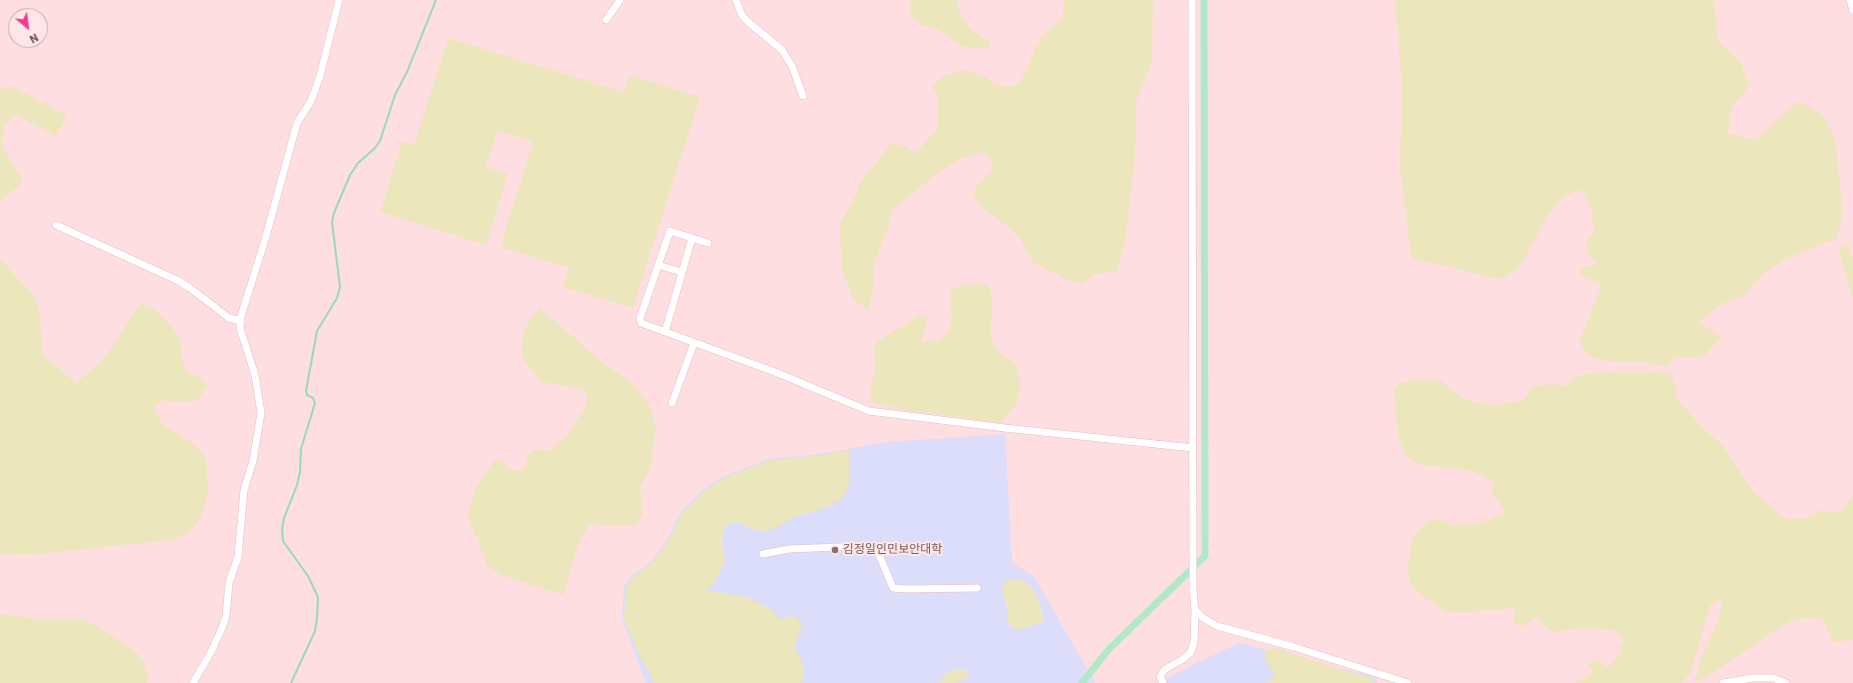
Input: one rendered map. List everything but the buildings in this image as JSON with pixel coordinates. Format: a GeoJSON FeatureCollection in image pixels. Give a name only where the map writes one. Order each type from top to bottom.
{"type":"FeatureCollection","features":[{"type":"Feature","properties":{"kind":"street"},"geometry":{"type":"LineString","coordinates":[[193,683],[211,652],[226,616],[229,583],[238,557],[244,490],[253,461],[261,413],[255,375],[240,328],[241,321],[298,123],[311,101],[316,88],[340,0]]}},
{"type":"Feature","properties":{"kind":"street"},"geometry":{"type":"LineString","coordinates":[[606,20],[620,0]]}},
{"type":"Feature","properties":{"kind":"street"},"geometry":{"type":"LineString","coordinates":[[736,0],[742,15],[747,21],[782,50],[792,66],[803,96]]}},
{"type":"Feature","properties":{"kind":"street"},"geometry":{"type":"LineString","coordinates":[[1163,683],[1160,677],[1164,670],[1183,659],[1191,652],[1194,642],[1192,0]]}},
{"type":"Feature","properties":{"kind":"street"},"geometry":{"type":"LineString","coordinates":[[1850,0],[1853,10]]}},
{"type":"Feature","properties":{"kind":"street"},"geometry":{"type":"LineString","coordinates":[[56,225],[179,281],[229,318],[241,321]]}},
{"type":"Feature","properties":{"kind":"street"},"geometry":{"type":"LineString","coordinates":[[708,243],[670,231],[640,318],[641,323],[775,372],[870,411],[1012,429],[1193,448]]}},
{"type":"Feature","properties":{"kind":"street"},"geometry":{"type":"LineString","coordinates":[[665,332],[692,238]]}},
{"type":"Feature","properties":{"kind":"street"},"geometry":{"type":"LineString","coordinates":[[658,265],[682,272]]}},
{"type":"Feature","properties":{"kind":"street"},"geometry":{"type":"LineString","coordinates":[[672,403],[694,343]]}},
{"type":"Feature","properties":{"kind":"street"},"geometry":{"type":"LineString","coordinates":[[763,554],[789,549],[866,546],[878,552],[893,588],[977,588]]}},
{"type":"Feature","properties":{"kind":"street"},"geometry":{"type":"LineString","coordinates":[[1194,610],[1203,618],[1217,626],[1294,647],[1408,683]]}},
{"type":"Feature","properties":{"kind":"street"},"geometry":{"type":"LineString","coordinates":[[1723,683],[1752,678],[1773,678],[1786,683]]}},
{"type":"Feature","properties":{"kind":"shaded area"},"geometry":{"type":"Polygon","coordinates":[[[912,0],[958,0],[957,5],[964,21],[974,32],[991,42],[988,48],[973,49],[961,46],[935,28],[923,26],[911,17],[909,8],[912,0]]]}},
{"type":"Feature","properties":{"kind":"shaded area"},"geometry":{"type":"Polygon","coordinates":[[[1064,0],[1153,0],[1152,61],[1136,102],[1135,158],[1124,246],[1117,271],[1093,274],[1083,284],[1073,282],[1035,264],[1027,253],[1020,238],[1012,230],[979,205],[972,194],[980,181],[991,172],[992,161],[982,152],[962,158],[943,169],[891,210],[890,223],[873,266],[874,286],[869,309],[866,308],[853,299],[841,267],[842,259],[839,225],[856,194],[861,180],[873,168],[891,143],[908,147],[916,153],[938,127],[938,94],[932,88],[936,82],[946,75],[965,70],[987,78],[995,84],[1004,87],[1019,84],[1041,37],[1063,17],[1064,0]]]}},
{"type":"Feature","properties":{"kind":"shaded area"},"geometry":{"type":"Polygon","coordinates":[[[1395,0],[1714,0],[1718,42],[1739,60],[1750,85],[1732,106],[1728,134],[1756,140],[1797,101],[1822,114],[1835,139],[1843,211],[1837,238],[1786,259],[1763,274],[1745,295],[1719,305],[1699,323],[1722,337],[1703,357],[1675,357],[1667,367],[1645,362],[1615,362],[1590,357],[1579,342],[1602,285],[1578,274],[1579,269],[1596,264],[1588,252],[1586,237],[1594,235],[1591,208],[1581,189],[1562,198],[1546,217],[1517,270],[1499,279],[1411,258],[1400,167],[1402,86],[1395,0]]]}},
{"type":"Feature","properties":{"kind":"shaded area"},"geometry":{"type":"Polygon","coordinates":[[[448,38],[624,92],[630,75],[700,97],[633,308],[563,287],[569,268],[500,247],[533,142],[497,131],[486,167],[508,174],[486,245],[380,212],[402,141],[414,145],[448,38]]]}},
{"type":"Feature","properties":{"kind":"shaded area"},"geometry":{"type":"Polygon","coordinates":[[[11,86],[67,115],[56,136],[15,115],[4,125],[2,147],[22,178],[19,186],[0,201],[0,90],[11,86]]]}},
{"type":"Feature","properties":{"kind":"shaded area"},"geometry":{"type":"Polygon","coordinates":[[[1847,244],[1853,258],[1853,299],[1840,257],[1839,247],[1847,244]]]}},
{"type":"Feature","properties":{"kind":"shaded area"},"geometry":{"type":"Polygon","coordinates":[[[0,259],[34,296],[40,314],[43,355],[76,383],[104,359],[141,303],[156,310],[172,327],[181,342],[181,358],[186,370],[199,377],[208,385],[198,400],[180,402],[163,400],[154,407],[161,423],[192,443],[206,458],[208,495],[200,519],[191,531],[171,540],[28,555],[0,554],[0,259]]]}},
{"type":"Feature","properties":{"kind":"shaded area"},"geometry":{"type":"Polygon","coordinates":[[[985,284],[990,288],[993,303],[990,336],[998,351],[1016,365],[1020,375],[1020,392],[1016,405],[1001,423],[905,410],[872,402],[869,396],[875,370],[874,344],[918,316],[928,317],[921,343],[941,339],[949,330],[952,315],[949,291],[962,285],[985,284]]]}},
{"type":"Feature","properties":{"kind":"shaded area"},"geometry":{"type":"Polygon","coordinates":[[[540,308],[603,363],[634,385],[649,404],[656,429],[650,469],[640,487],[643,514],[635,526],[600,525],[590,523],[581,538],[572,561],[564,595],[501,575],[487,565],[467,514],[477,485],[495,459],[504,462],[508,468],[524,471],[527,455],[538,449],[549,451],[569,434],[584,408],[588,397],[583,389],[542,382],[523,360],[521,346],[525,329],[533,315],[540,308]]]}},
{"type":"Feature","properties":{"kind":"shaded area"},"geometry":{"type":"Polygon","coordinates":[[[1633,371],[1671,373],[1675,384],[1676,399],[1706,431],[1722,445],[1755,494],[1785,519],[1804,518],[1822,510],[1834,513],[1843,510],[1853,495],[1853,639],[1834,643],[1822,619],[1810,618],[1789,621],[1709,675],[1695,682],[1700,660],[1720,613],[1722,599],[1710,605],[1691,672],[1682,683],[1575,683],[1593,672],[1588,664],[1596,659],[1607,667],[1621,654],[1617,648],[1624,643],[1615,631],[1587,628],[1554,632],[1542,625],[1537,617],[1522,627],[1513,622],[1515,608],[1467,612],[1446,612],[1414,590],[1408,576],[1409,553],[1414,534],[1428,521],[1438,519],[1452,525],[1479,524],[1505,512],[1497,499],[1491,493],[1494,482],[1474,472],[1455,468],[1427,466],[1412,461],[1406,456],[1398,437],[1394,389],[1401,382],[1420,379],[1441,381],[1467,401],[1493,405],[1524,400],[1532,387],[1552,384],[1568,386],[1573,377],[1591,373],[1633,371]]]}},
{"type":"Feature","properties":{"kind":"shaded area","name":"김정일인민보안대학"},"geometry":{"type":"Polygon","coordinates":[[[1005,434],[1012,563],[1034,576],[1095,683],[646,683],[622,619],[624,587],[630,577],[651,562],[668,538],[680,513],[703,489],[722,477],[772,458],[813,455],[887,442],[1005,434]]]}},
{"type":"Feature","properties":{"kind":"shaded area"},"geometry":{"type":"Polygon","coordinates":[[[849,450],[849,484],[842,499],[823,509],[793,517],[778,527],[765,532],[752,529],[737,521],[724,527],[722,543],[725,560],[713,585],[706,591],[744,596],[774,611],[777,618],[794,616],[803,624],[794,646],[802,660],[804,680],[800,683],[655,683],[641,659],[624,619],[626,588],[632,578],[652,563],[669,539],[681,514],[705,490],[723,478],[772,460],[814,456],[849,450]]]}},
{"type":"Feature","properties":{"kind":"shaded area"},"geometry":{"type":"Polygon","coordinates":[[[1007,579],[1022,579],[1034,590],[1040,603],[1044,621],[1023,629],[1012,628],[1008,622],[1006,602],[1001,592],[1007,579]]]}},
{"type":"Feature","properties":{"kind":"shaded area"},"geometry":{"type":"Polygon","coordinates":[[[0,614],[43,620],[83,619],[117,638],[138,654],[145,665],[148,678],[147,683],[0,683],[0,614]]]}},
{"type":"Feature","properties":{"kind":"shaded area"},"geometry":{"type":"Polygon","coordinates":[[[1239,643],[1375,677],[1378,683],[1161,683],[1184,669],[1239,643]]]}},
{"type":"Feature","properties":{"kind":"shaded area"},"geometry":{"type":"Polygon","coordinates":[[[1271,648],[1283,649],[1304,658],[1372,678],[1375,683],[1266,683],[1275,677],[1263,654],[1271,648]]]}},
{"type":"Feature","properties":{"kind":"shaded area"},"geometry":{"type":"Polygon","coordinates":[[[955,669],[967,671],[969,676],[956,683],[939,683],[946,673],[955,669]]]}},
{"type":"Feature","properties":{"kind":"waterway"},"geometry":{"type":"LineString","coordinates":[[291,683],[315,631],[318,597],[308,576],[283,541],[282,529],[284,518],[297,485],[300,472],[301,449],[315,403],[313,398],[307,395],[306,391],[317,331],[337,298],[340,287],[332,222],[334,213],[350,175],[358,163],[375,148],[380,141],[395,95],[407,72],[436,0]]}},
{"type":"Feature","properties":{"kind":"waterway"},"geometry":{"type":"LineString","coordinates":[[1082,683],[1109,649],[1205,556],[1204,0]]}},
{"type":"Feature","properties":{"kind":"place","name":"김정일인민보안대학"},"geometry":{"type":"Point","coordinates":[835,550]}}]}
